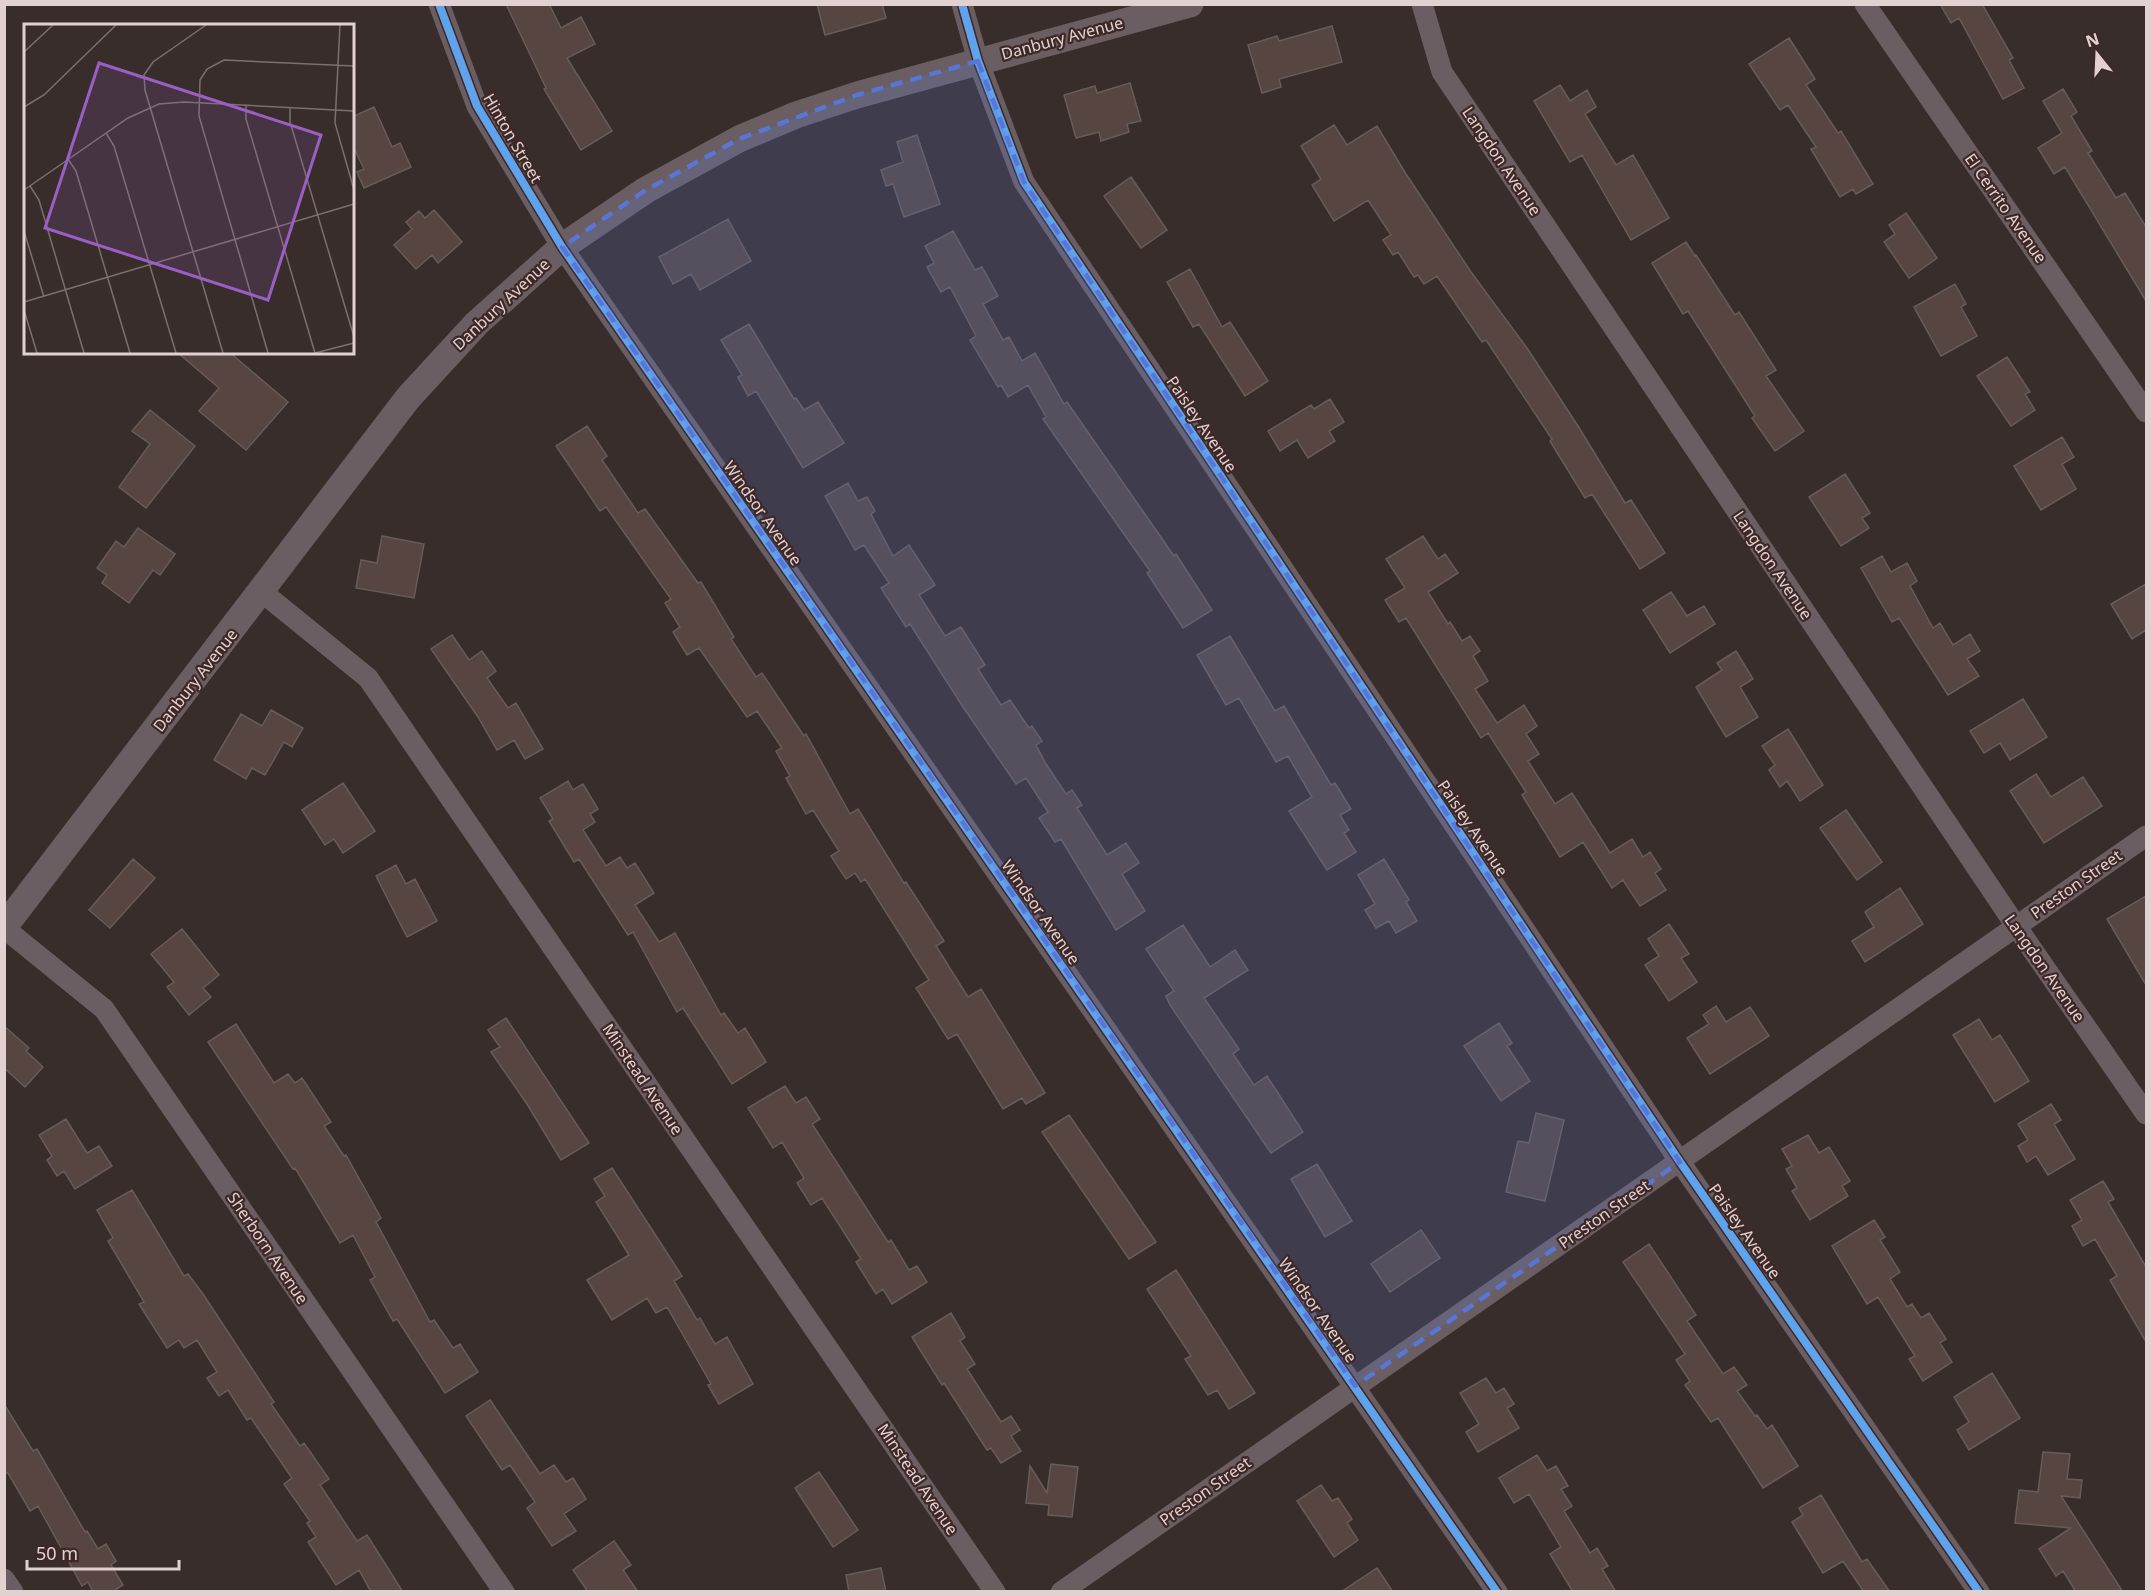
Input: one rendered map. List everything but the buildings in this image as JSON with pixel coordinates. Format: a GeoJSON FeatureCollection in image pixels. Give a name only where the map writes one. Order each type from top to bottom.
{"type":"FeatureCollection","features":[{"type":"Feature","properties":{"kind":"street","name":"Hinton Street"},"geometry":{"type":"LineString","coordinates":[[439,4],[477,106],[562,248]]}},
{"type":"Feature","properties":{"kind":"street","name":"Paisley Avenue"},"geometry":{"type":"LineString","coordinates":[[962,4],[978,61],[1024,182],[1680,1161],[1979,1592]]}},
{"type":"Feature","properties":{"kind":"street","name":"Danbury Avenue"},"geometry":{"type":"LineString","coordinates":[[4,928],[408,398],[477,323],[562,248],[646,190],[739,138],[796,115],[857,95],[1190,4]]}},
{"type":"Feature","properties":{"kind":"street","name":"Langdon Avenue"},"geometry":{"type":"LineString","coordinates":[[1422,4],[1442,72],[2016,926],[2146,1114]]}},
{"type":"Feature","properties":{"kind":"street","name":"El Cerrito Avenue"},"geometry":{"type":"LineString","coordinates":[[1865,4],[2146,412]]}},
{"type":"Feature","properties":{"kind":"street","name":"Windsor Avenue"},"geometry":{"type":"LineString","coordinates":[[562,248],[1497,1592]]}},
{"type":"Feature","properties":{"kind":"street","name":"Minstead Avenue"},"geometry":{"type":"LineString","coordinates":[[262,592],[368,678],[995,1592]]}},
{"type":"Feature","properties":{"kind":"street","name":"Preston Street"},"geometry":{"type":"LineString","coordinates":[[1061,1592],[2146,836]]}},
{"type":"Feature","properties":{"kind":"street","name":"Sherborn Avenue"},"geometry":{"type":"LineString","coordinates":[[4,928],[104,1009],[504,1592]]}},
{"type":"Feature","properties":{"kind":"street"},"geometry":{"type":"LineString","coordinates":[[4,1579],[13,1592]]}},
{"type":"Feature","properties":{"kind":"highlighted area"},"geometry":{"type":"Polygon","coordinates":[[[978,61],[1024,182],[1680,1162],[1355,1386],[562,247],[646,190],[739,139],[857,95],[978,61]]]}},
{"type":"Feature","properties":{"kind":"cycle path"},"geometry":{"type":"LineString","coordinates":[[439,4],[477,106],[562,247],[1497,1592]]}},
{"type":"Feature","properties":{"kind":"cycle path"},"geometry":{"type":"LineString","coordinates":[[962,4],[978,61],[1024,182],[1680,1162],[1979,1592]]}}]}
